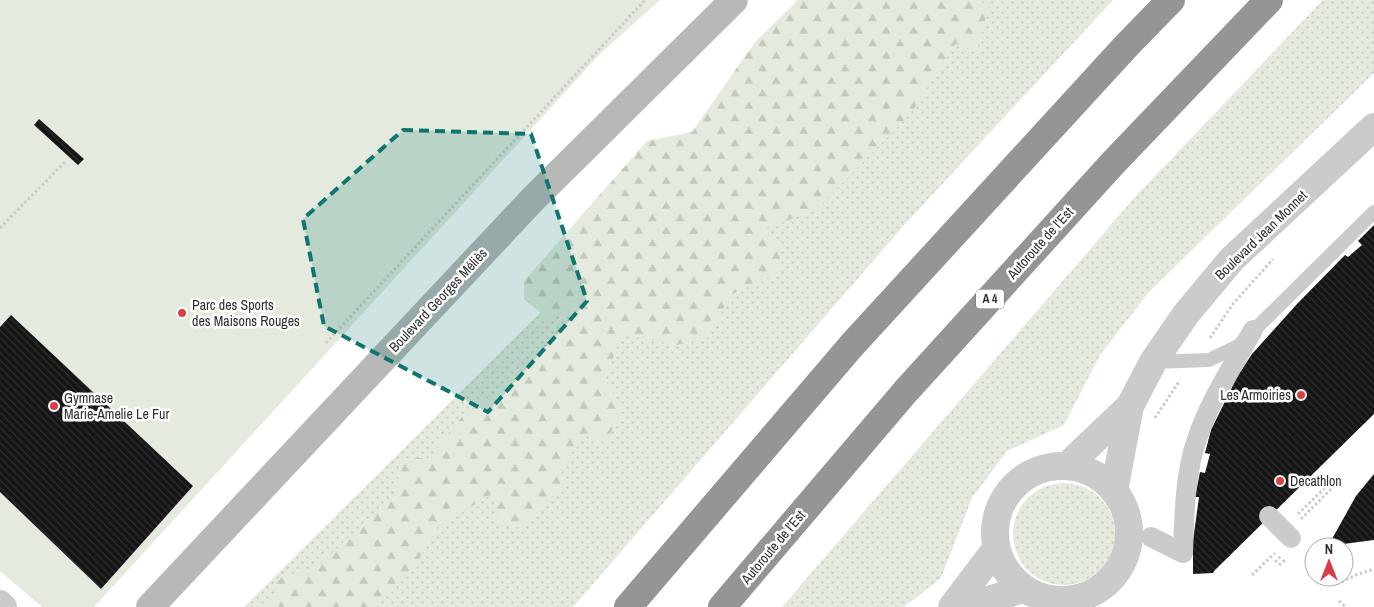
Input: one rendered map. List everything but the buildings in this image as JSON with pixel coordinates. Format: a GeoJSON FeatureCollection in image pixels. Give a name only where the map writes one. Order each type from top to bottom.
{"type":"FeatureCollection","features":[{"type":"Feature","properties":{"kind":"highway"},"geometry":{"type":"LineString","coordinates":[[628,607],[852,345],[1171,0]]}},
{"type":"Feature","properties":{"kind":"highway","name":"Autoroute de l’Est"},"geometry":{"type":"LineString","coordinates":[[722,607],[905,392],[1113,163],[1269,0]]}},
{"type":"Feature","properties":{"kind":"main road","name":"Boulevard Georges Méliès"},"geometry":{"type":"LineString","coordinates":[[150,607],[533,198],[734,0]]}},
{"type":"Feature","properties":{"kind":"street","name":"Boulevard Jean Monnet"},"geometry":{"type":"LineString","coordinates":[[1114,490],[1130,406],[1152,362],[1186,314],[1232,260],[1374,128]]}},
{"type":"Feature","properties":{"kind":"street"},"geometry":{"type":"LineString","coordinates":[[1151,537],[1183,553],[1184,509],[1196,441],[1209,408],[1253,330]]}},
{"type":"Feature","properties":{"kind":"street","name":"Boulevard Jean Monnet"},"geometry":{"type":"LineString","coordinates":[[1067,466],[1130,406]]}},
{"type":"Feature","properties":{"kind":"street"},"geometry":{"type":"LineString","coordinates":[[1067,466],[1084,470],[1101,478],[1114,490],[1126,511],[1130,533],[1126,556],[1117,573],[1105,586],[1086,597],[1064,601],[1042,598],[1023,589],[1010,578],[996,549],[994,528],[999,507],[1010,490],[1026,476],[1046,468],[1067,466]]}},
{"type":"Feature","properties":{"kind":"street"},"geometry":{"type":"LineString","coordinates":[[952,607],[996,549]]}},
{"type":"Feature","properties":{"kind":"street"},"geometry":{"type":"LineString","coordinates":[[966,607],[1023,589]]}},
{"type":"Feature","properties":{"kind":"street"},"geometry":{"type":"LineString","coordinates":[[0,603],[4,607]]}},
{"type":"Feature","properties":{"kind":"lane"},"geometry":{"type":"LineString","coordinates":[[1152,362],[1209,360],[1238,346],[1374,212]]}},
{"type":"Feature","properties":{"kind":"path"},"geometry":{"type":"LineString","coordinates":[[326,343],[645,0]]}},
{"type":"Feature","properties":{"kind":"path"},"geometry":{"type":"LineString","coordinates":[[0,228],[66,161]]}},
{"type":"Feature","properties":{"kind":"path"},"geometry":{"type":"LineString","coordinates":[[1154,421],[1168,396],[1234,304],[1279,253]]}},
{"type":"Feature","properties":{"kind":"path"},"geometry":{"type":"LineString","coordinates":[[1252,575],[1281,532],[1333,483]]}},
{"type":"Feature","properties":{"kind":"path"},"geometry":{"type":"LineString","coordinates":[[1354,576],[1374,569]]}},
{"type":"Feature","properties":{"kind":"path"},"geometry":{"type":"LineString","coordinates":[[1339,601],[1346,607]]}},
{"type":"Feature","properties":{"kind":"highlighted area"},"geometry":{"type":"Polygon","coordinates":[[[403,130],[531,134],[587,301],[488,412],[324,326],[303,219],[403,130]]]}},
{"type":"Feature","properties":{"kind":"green space","name":"Parc des Sports des Maisons Rouges"},"geometry":{"type":"Polygon","coordinates":[[[0,0],[660,0],[600,54],[94,607],[42,607],[0,571],[0,0]]]}},
{"type":"Feature","properties":{"kind":"green space"},"geometry":{"type":"Polygon","coordinates":[[[798,0],[976,0],[989,5],[978,51],[955,44],[912,112],[817,209],[765,229],[780,250],[780,272],[730,295],[708,338],[676,345],[621,334],[606,379],[622,410],[606,442],[583,435],[558,476],[567,481],[522,528],[497,524],[496,492],[438,526],[415,567],[376,607],[257,607],[279,596],[274,580],[317,567],[395,494],[402,458],[429,458],[465,413],[510,383],[573,314],[547,318],[524,299],[524,281],[647,141],[692,132],[755,42],[798,0]]]}},
{"type":"Feature","properties":{"kind":"green space"},"geometry":{"type":"Polygon","coordinates":[[[855,0],[1113,0],[906,223],[573,607],[244,607],[855,0]]]}},
{"type":"Feature","properties":{"kind":"green space"},"geometry":{"type":"Polygon","coordinates":[[[1323,0],[1374,0],[1374,73],[1149,292],[1100,355],[1064,425],[1007,451],[972,498],[941,578],[904,607],[782,607],[1135,197],[1323,0]]]}},
{"type":"Feature","properties":{"kind":"green space"},"geometry":{"type":"Polygon","coordinates":[[[1064,483],[1083,487],[1100,498],[1111,515],[1115,534],[1111,553],[1100,570],[1083,581],[1064,585],[1045,581],[1028,570],[1017,553],[1013,534],[1017,515],[1028,498],[1045,487],[1064,483]]]}},
{"type":"Feature","properties":{"kind":"place","name":"Parc des Sports des Maisons Rouges"},"geometry":{"type":"Point","coordinates":[182,313]}},
{"type":"Feature","properties":{"kind":"place","name":"Les Armoiries"},"geometry":{"type":"Point","coordinates":[1301,395]}},
{"type":"Feature","properties":{"kind":"place","name":"Gymnase Marie-Amelie Le Fur"},"geometry":{"type":"Point","coordinates":[54,406]}},
{"type":"Feature","properties":{"kind":"place","name":"Decathlon"},"geometry":{"type":"Point","coordinates":[1280,481]}}]}
